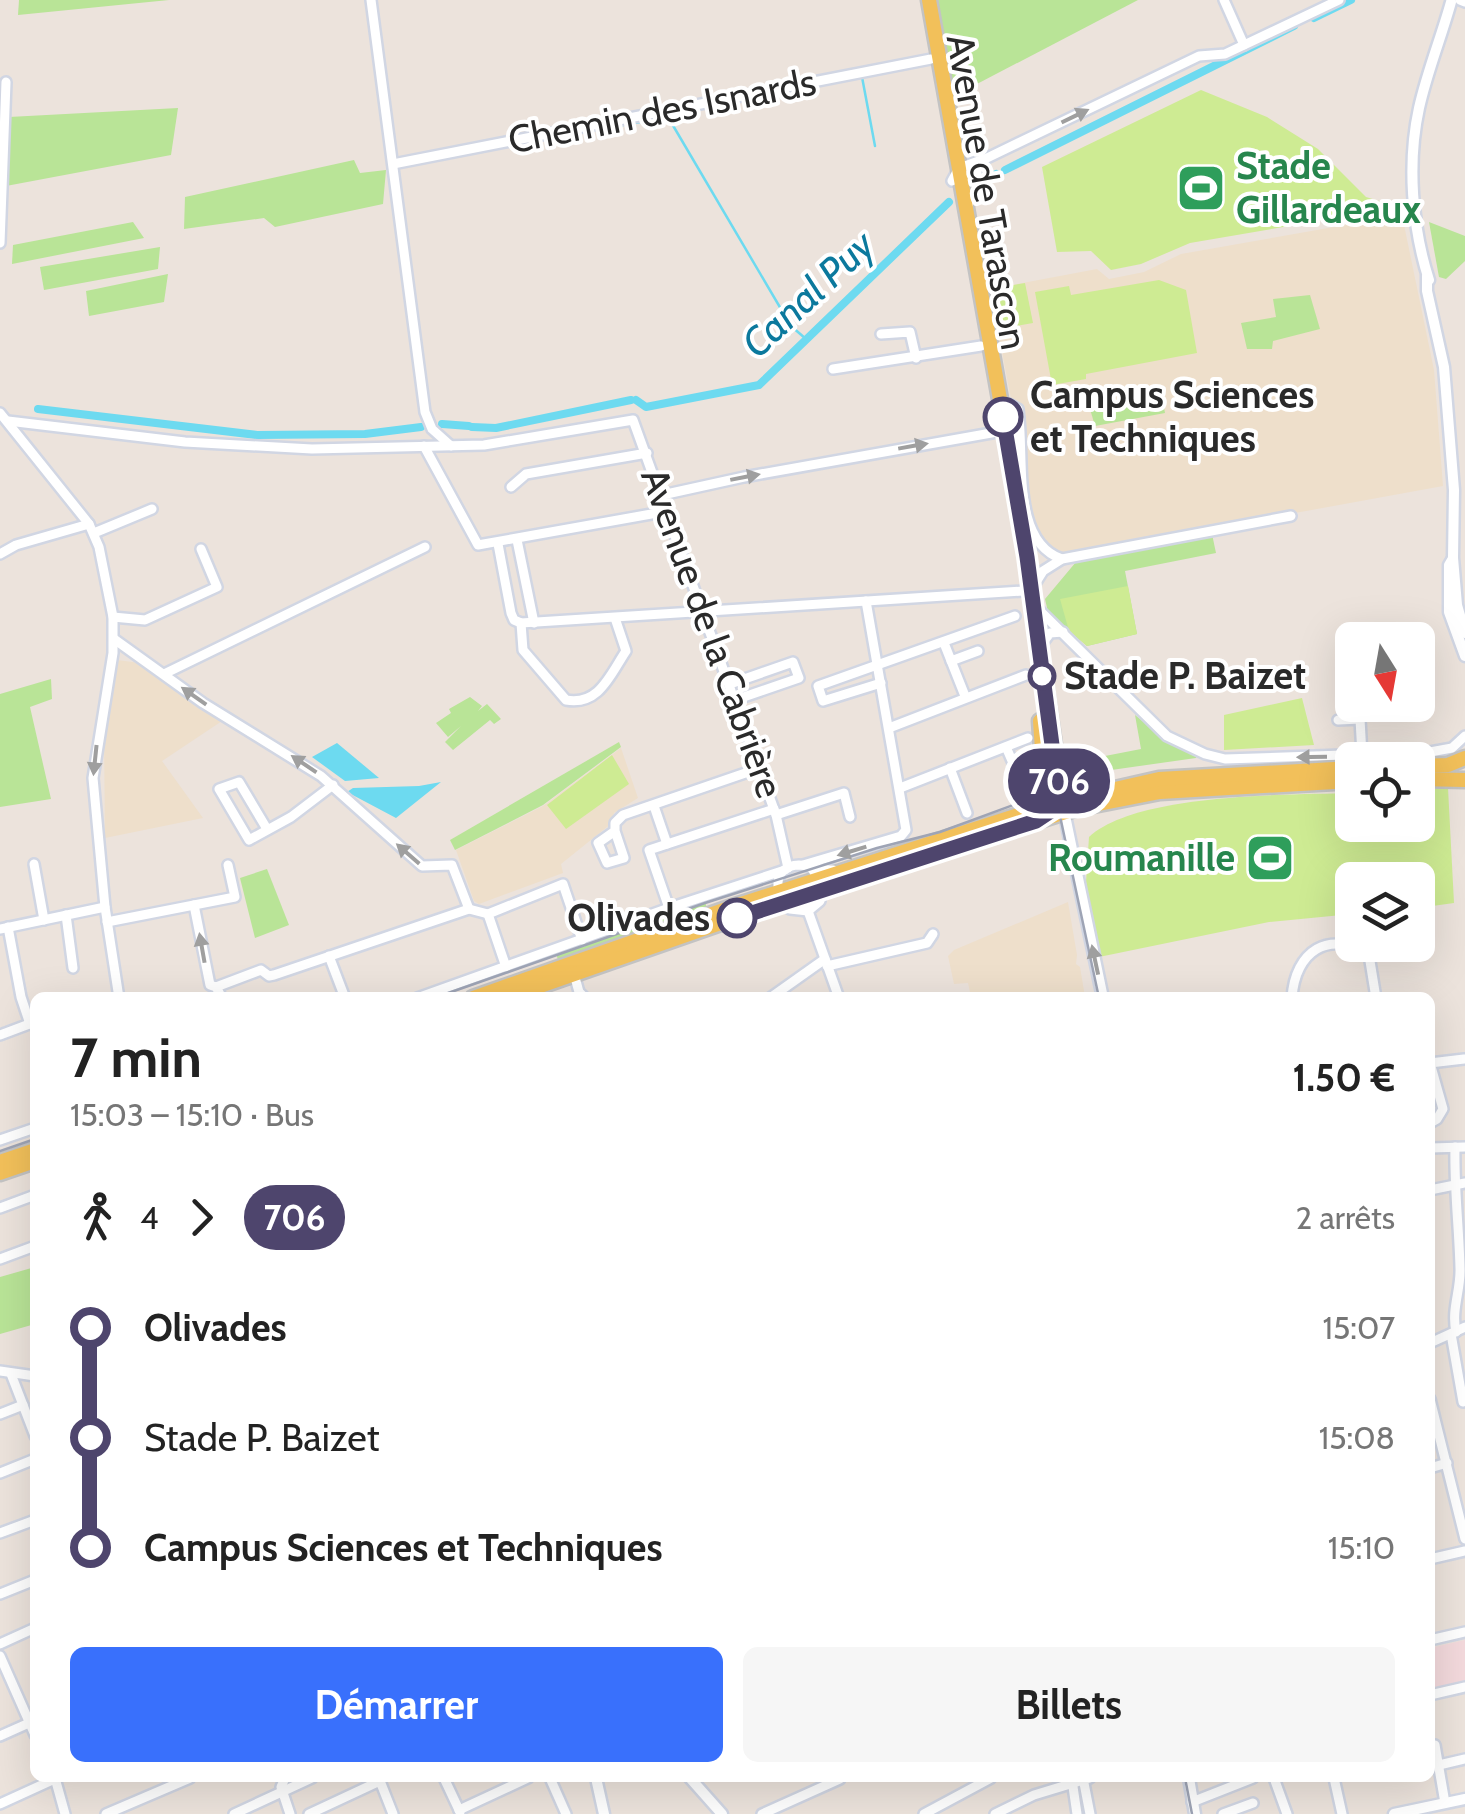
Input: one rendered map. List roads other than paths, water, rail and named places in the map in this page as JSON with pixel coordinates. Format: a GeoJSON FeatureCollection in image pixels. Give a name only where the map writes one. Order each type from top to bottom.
{"type":"FeatureCollection","features":[{"type":"Feature","properties":{"kind":"main road","name":"Avenue de Tarascon"},"geometry":{"type":"LineString","coordinates":[[920,0],[966,212],[1001,406],[1001,430],[1059,782],[1068,807]]}},
{"type":"Feature","properties":{"kind":"main road","name":"Avenue de Tarascon"},"geometry":{"type":"LineString","coordinates":[[929,0],[982,346],[1027,557],[1043,751],[1044,796],[1037,814]]}},
{"type":"Feature","properties":{"kind":"main road","name":"Avenue de Tarascon"},"geometry":{"type":"LineString","coordinates":[[1043,751],[1050,784],[1068,807]]}},
{"type":"Feature","properties":{"kind":"main road"},"geometry":{"type":"LineString","coordinates":[[1435,765],[1465,758]]}},
{"type":"Feature","properties":{"kind":"main road"},"geometry":{"type":"LineString","coordinates":[[1059,782],[1073,791],[1190,775],[1335,764]]}},
{"type":"Feature","properties":{"kind":"main road"},"geometry":{"type":"LineString","coordinates":[[1435,779],[1465,780]]}},
{"type":"Feature","properties":{"kind":"main road"},"geometry":{"type":"LineString","coordinates":[[525,992],[779,898],[804,873],[1068,807],[1160,792],[1335,783]]}},
{"type":"Feature","properties":{"kind":"main road"},"geometry":{"type":"LineString","coordinates":[[1068,807],[1122,786]]}},
{"type":"Feature","properties":{"kind":"main road"},"geometry":{"type":"LineString","coordinates":[[804,873],[870,865],[1037,814]]}},
{"type":"Feature","properties":{"kind":"main road"},"geometry":{"type":"LineString","coordinates":[[491,992],[779,898]]}},
{"type":"Feature","properties":{"kind":"main road"},"geometry":{"type":"LineString","coordinates":[[0,1162],[30,1152]]}},
{"type":"Feature","properties":{"kind":"main road"},"geometry":{"type":"LineString","coordinates":[[0,1173],[30,1163]]}},
{"type":"Feature","properties":{"kind":"street"},"geometry":{"type":"LineString","coordinates":[[371,0],[425,412],[432,429],[451,446]]}},
{"type":"Feature","properties":{"kind":"street"},"geometry":{"type":"LineString","coordinates":[[1224,0],[1244,45]]}},
{"type":"Feature","properties":{"kind":"street"},"geometry":{"type":"LineString","coordinates":[[955,175],[1198,56],[1226,54],[1340,0]]}},
{"type":"Feature","properties":{"kind":"street"},"geometry":{"type":"LineString","coordinates":[[1456,1],[1420,106],[1414,149],[1415,207],[1428,276],[1427,291],[1444,367],[1454,482],[1453,558],[1449,565],[1465,654]]}},
{"type":"Feature","properties":{"kind":"street","name":"Chemin des Isnards"},"geometry":{"type":"LineString","coordinates":[[394,164],[930,58]]}},
{"type":"Feature","properties":{"kind":"street"},"geometry":{"type":"LineString","coordinates":[[0,243],[6,82]]}},
{"type":"Feature","properties":{"kind":"street"},"geometry":{"type":"LineString","coordinates":[[966,212],[977,187],[982,161]]}},
{"type":"Feature","properties":{"kind":"street"},"geometry":{"type":"LineString","coordinates":[[955,175],[977,175]]}},
{"type":"Feature","properties":{"kind":"street"},"geometry":{"type":"LineString","coordinates":[[881,334],[910,332],[916,358]]}},
{"type":"Feature","properties":{"kind":"street"},"geometry":{"type":"LineString","coordinates":[[833,368],[982,346]]}},
{"type":"Feature","properties":{"kind":"street"},"geometry":{"type":"LineString","coordinates":[[1001,406],[1014,406],[1020,418],[1020,463],[1032,534],[1038,545],[1062,559]]}},
{"type":"Feature","properties":{"kind":"street"},"geometry":{"type":"LineString","coordinates":[[4,417],[254,448],[451,446]]}},
{"type":"Feature","properties":{"kind":"street"},"geometry":{"type":"LineString","coordinates":[[4,417],[91,528],[113,617],[114,639],[94,778],[114,992]]}},
{"type":"Feature","properties":{"kind":"street"},"geometry":{"type":"LineString","coordinates":[[662,495],[1001,430],[1013,426],[1020,418]]}},
{"type":"Feature","properties":{"kind":"street","name":"Avenue de la Cabrière"},"geometry":{"type":"LineString","coordinates":[[451,446],[484,446],[634,420],[786,848],[804,873]]}},
{"type":"Feature","properties":{"kind":"street"},"geometry":{"type":"LineString","coordinates":[[424,446],[475,542],[484,546],[668,511]]}},
{"type":"Feature","properties":{"kind":"street"},"geometry":{"type":"LineString","coordinates":[[512,487],[526,474],[648,453]]}},
{"type":"Feature","properties":{"kind":"street"},"geometry":{"type":"LineString","coordinates":[[0,554],[16,545],[152,509]]}},
{"type":"Feature","properties":{"kind":"street"},"geometry":{"type":"LineString","coordinates":[[1029,595],[1048,566],[1062,559],[1291,516]]}},
{"type":"Feature","properties":{"kind":"street"},"geometry":{"type":"LineString","coordinates":[[1027,557],[1032,534]]}},
{"type":"Feature","properties":{"kind":"street"},"geometry":{"type":"LineString","coordinates":[[517,540],[534,623]]}},
{"type":"Feature","properties":{"kind":"street"},"geometry":{"type":"LineString","coordinates":[[498,544],[511,613],[521,623],[1029,595],[1146,716],[1178,743],[1221,758],[1335,761]]}},
{"type":"Feature","properties":{"kind":"street"},"geometry":{"type":"LineString","coordinates":[[164,674],[424,547]]}},
{"type":"Feature","properties":{"kind":"street"},"geometry":{"type":"LineString","coordinates":[[113,617],[145,620],[216,587],[201,549]]}},
{"type":"Feature","properties":{"kind":"street"},"geometry":{"type":"LineString","coordinates":[[434,992],[669,908],[804,873],[903,833],[900,788],[866,601]]}},
{"type":"Feature","properties":{"kind":"street"},"geometry":{"type":"LineString","coordinates":[[1457,605],[1465,634]]}},
{"type":"Feature","properties":{"kind":"street"},"geometry":{"type":"LineString","coordinates":[[881,682],[823,702],[818,686],[1015,616]]}},
{"type":"Feature","properties":{"kind":"street"},"geometry":{"type":"LineString","coordinates":[[521,623],[523,650],[566,700],[586,701],[595,698],[626,651],[615,618]]}},
{"type":"Feature","properties":{"kind":"street"},"geometry":{"type":"LineString","coordinates":[[1039,649],[1050,633],[1064,632]]}},
{"type":"Feature","properties":{"kind":"street"},"geometry":{"type":"LineString","coordinates":[[114,639],[333,785],[422,866],[452,865],[469,909]]}},
{"type":"Feature","properties":{"kind":"street"},"geometry":{"type":"LineString","coordinates":[[944,642],[965,696]]}},
{"type":"Feature","properties":{"kind":"street"},"geometry":{"type":"LineString","coordinates":[[951,661],[978,651]]}},
{"type":"Feature","properties":{"kind":"street"},"geometry":{"type":"LineString","coordinates":[[730,684],[794,662],[799,678],[736,700]]}},
{"type":"Feature","properties":{"kind":"street"},"geometry":{"type":"LineString","coordinates":[[889,728],[1026,675]]}},
{"type":"Feature","properties":{"kind":"street"},"geometry":{"type":"LineString","coordinates":[[1435,752],[1444,751],[1465,736]]}},
{"type":"Feature","properties":{"kind":"street"},"geometry":{"type":"LineString","coordinates":[[900,788],[1028,738]]}},
{"type":"Feature","properties":{"kind":"street"},"geometry":{"type":"LineString","coordinates":[[1006,746],[1020,779]]}},
{"type":"Feature","properties":{"kind":"street"},"geometry":{"type":"LineString","coordinates":[[614,831],[615,823],[624,816],[760,768]]}},
{"type":"Feature","properties":{"kind":"street"},"geometry":{"type":"LineString","coordinates":[[950,768],[967,814]]}},
{"type":"Feature","properties":{"kind":"street"},"geometry":{"type":"LineString","coordinates":[[267,830],[239,782],[218,789],[249,840],[267,830],[291,816],[333,785]]}},
{"type":"Feature","properties":{"kind":"street"},"geometry":{"type":"LineString","coordinates":[[669,908],[649,850],[844,793],[850,817]]}},
{"type":"Feature","properties":{"kind":"street"},"geometry":{"type":"LineString","coordinates":[[654,806],[667,844]]}},
{"type":"Feature","properties":{"kind":"street","name":"Avenue de Tarascon"},"geometry":{"type":"LineString","coordinates":[[1068,807],[1103,992]]}},
{"type":"Feature","properties":{"kind":"street"},"geometry":{"type":"LineString","coordinates":[[34,864],[44,920]]}},
{"type":"Feature","properties":{"kind":"street"},"geometry":{"type":"LineString","coordinates":[[107,922],[235,896],[228,865]]}},
{"type":"Feature","properties":{"kind":"street"},"geometry":{"type":"LineString","coordinates":[[804,873],[778,879],[779,898],[795,911],[809,914]]}},
{"type":"Feature","properties":{"kind":"street"},"geometry":{"type":"LineString","coordinates":[[804,873],[818,904],[809,914]]}},
{"type":"Feature","properties":{"kind":"street"},"geometry":{"type":"LineString","coordinates":[[194,905],[206,972],[210,986],[216,987],[261,970],[269,976],[469,909],[488,914],[563,884],[582,940]]}},
{"type":"Feature","properties":{"kind":"street"},"geometry":{"type":"LineString","coordinates":[[30,1016],[4,928],[105,907]]}},
{"type":"Feature","properties":{"kind":"street"},"geometry":{"type":"LineString","coordinates":[[488,914],[506,967]]}},
{"type":"Feature","properties":{"kind":"street"},"geometry":{"type":"LineString","coordinates":[[809,914],[836,992]]}},
{"type":"Feature","properties":{"kind":"street"},"geometry":{"type":"LineString","coordinates":[[66,915],[73,968]]}},
{"type":"Feature","properties":{"kind":"street"},"geometry":{"type":"LineString","coordinates":[[779,992],[826,962],[927,942],[934,934]]}},
{"type":"Feature","properties":{"kind":"street"},"geometry":{"type":"LineString","coordinates":[[1293,992],[1308,954],[1344,943],[1369,955],[1375,992]]}},
{"type":"Feature","properties":{"kind":"street"},"geometry":{"type":"LineString","coordinates":[[330,956],[343,992]]}},
{"type":"Feature","properties":{"kind":"street"},"geometry":{"type":"LineString","coordinates":[[0,960],[12,957]]}},
{"type":"Feature","properties":{"kind":"street"},"geometry":{"type":"LineString","coordinates":[[574,974],[582,992]]}},
{"type":"Feature","properties":{"kind":"street"},"geometry":{"type":"LineString","coordinates":[[216,987],[219,992]]}},
{"type":"Feature","properties":{"kind":"street"},"geometry":{"type":"LineString","coordinates":[[0,1034],[30,1024]]}},
{"type":"Feature","properties":{"kind":"street"},"geometry":{"type":"LineString","coordinates":[[1435,1062],[1464,1059]]}},
{"type":"Feature","properties":{"kind":"street"},"geometry":{"type":"LineString","coordinates":[[1435,1081],[1443,1109],[1435,1118]]}},
{"type":"Feature","properties":{"kind":"street"},"geometry":{"type":"LineString","coordinates":[[0,1140],[30,1130]]}},
{"type":"Feature","properties":{"kind":"street"},"geometry":{"type":"LineString","coordinates":[[1435,1148],[1460,1147],[1454,1188],[1461,1272],[1453,1309],[1462,1402]]}},
{"type":"Feature","properties":{"kind":"street"},"geometry":{"type":"LineString","coordinates":[[1435,1190],[1465,1183]]}},
{"type":"Feature","properties":{"kind":"street"},"geometry":{"type":"LineString","coordinates":[[0,1208],[30,1198]]}},
{"type":"Feature","properties":{"kind":"street"},"geometry":{"type":"LineString","coordinates":[[0,1258],[30,1248]]}},
{"type":"Feature","properties":{"kind":"street"},"geometry":{"type":"LineString","coordinates":[[0,1371],[30,1376]]}},
{"type":"Feature","properties":{"kind":"street"},"geometry":{"type":"LineString","coordinates":[[11,1374],[30,1423]]}},
{"type":"Feature","properties":{"kind":"street"},"geometry":{"type":"LineString","coordinates":[[0,1414],[23,1405]]}},
{"type":"Feature","properties":{"kind":"street"},"geometry":{"type":"LineString","coordinates":[[1435,1419],[1461,1506],[1465,1538]]}},
{"type":"Feature","properties":{"kind":"street"},"geometry":{"type":"LineString","coordinates":[[0,1473],[30,1462]]}},
{"type":"Feature","properties":{"kind":"street"},"geometry":{"type":"LineString","coordinates":[[1435,1466],[1446,1463]]}},
{"type":"Feature","properties":{"kind":"street"},"geometry":{"type":"LineString","coordinates":[[0,1534],[30,1522]]}},
{"type":"Feature","properties":{"kind":"street"},"geometry":{"type":"LineString","coordinates":[[1435,1559],[1465,1551]]}},
{"type":"Feature","properties":{"kind":"street"},"geometry":{"type":"LineString","coordinates":[[0,1594],[30,1582]]}},
{"type":"Feature","properties":{"kind":"street"},"geometry":{"type":"LineString","coordinates":[[0,1644],[30,1630]]}},
{"type":"Feature","properties":{"kind":"street"},"geometry":{"type":"LineString","coordinates":[[1435,1639],[1465,1632]]}},
{"type":"Feature","properties":{"kind":"street"},"geometry":{"type":"LineString","coordinates":[[0,1656],[30,1722]]}},
{"type":"Feature","properties":{"kind":"street"},"geometry":{"type":"LineString","coordinates":[[1435,1694],[1465,1687]]}},
{"type":"Feature","properties":{"kind":"street"},"geometry":{"type":"LineString","coordinates":[[0,1736],[30,1730]]}},
{"type":"Feature","properties":{"kind":"street"},"geometry":{"type":"LineString","coordinates":[[1435,1745],[1445,1803]]}},
{"type":"Feature","properties":{"kind":"street"},"geometry":{"type":"LineString","coordinates":[[1438,1765],[1465,1759]]}},
{"type":"Feature","properties":{"kind":"street"},"geometry":{"type":"LineString","coordinates":[[0,1804],[47,1782]]}},
{"type":"Feature","properties":{"kind":"street"},"geometry":{"type":"LineString","coordinates":[[57,1782],[65,1814]]}},
{"type":"Feature","properties":{"kind":"street"},"geometry":{"type":"LineString","coordinates":[[106,1814],[181,1782]]}},
{"type":"Feature","properties":{"kind":"street"},"geometry":{"type":"LineString","coordinates":[[284,1782],[282,1792],[290,1814]]}},
{"type":"Feature","properties":{"kind":"street"},"geometry":{"type":"LineString","coordinates":[[236,1814],[303,1782]]}},
{"type":"Feature","properties":{"kind":"street"},"geometry":{"type":"LineString","coordinates":[[310,1814],[380,1782],[393,1814]]}},
{"type":"Feature","properties":{"kind":"street"},"geometry":{"type":"LineString","coordinates":[[446,1782],[460,1812],[520,1782]]}},
{"type":"Feature","properties":{"kind":"street"},"geometry":{"type":"LineString","coordinates":[[552,1782],[566,1814]]}},
{"type":"Feature","properties":{"kind":"street"},"geometry":{"type":"LineString","coordinates":[[597,1782],[604,1814]]}},
{"type":"Feature","properties":{"kind":"street"},"geometry":{"type":"LineString","coordinates":[[696,1782],[722,1814]]}},
{"type":"Feature","properties":{"kind":"street"},"geometry":{"type":"LineString","coordinates":[[762,1814],[833,1782]]}},
{"type":"Feature","properties":{"kind":"street"},"geometry":{"type":"LineString","coordinates":[[924,1814],[984,1782]]}},
{"type":"Feature","properties":{"kind":"street"},"geometry":{"type":"LineString","coordinates":[[995,1814],[1071,1782]]}},
{"type":"Feature","properties":{"kind":"street"},"geometry":{"type":"LineString","coordinates":[[1077,1814],[1080,1782]]}},
{"type":"Feature","properties":{"kind":"street"},"geometry":{"type":"LineString","coordinates":[[1081,1782],[1090,1814]]}},
{"type":"Feature","properties":{"kind":"street"},"geometry":{"type":"LineString","coordinates":[[1190,1782],[1194,1811],[1246,1782]]}},
{"type":"Feature","properties":{"kind":"street"},"geometry":{"type":"LineString","coordinates":[[1276,1782],[1288,1814]]}},
{"type":"Feature","properties":{"kind":"street"},"geometry":{"type":"LineString","coordinates":[[1335,1782],[1342,1814]]}},
{"type":"Feature","properties":{"kind":"street"},"geometry":{"type":"LineString","coordinates":[[1394,1814],[1465,1799]]}},
{"type":"Feature","properties":{"kind":"street"},"geometry":{"type":"LineString","coordinates":[[1223,1814],[1253,1803]]}},
{"type":"Feature","properties":{"kind":"water"},"geometry":{"type":"Polygon","coordinates":[[[337,743],[379,778],[345,781],[312,757],[337,743]]]}},
{"type":"Feature","properties":{"kind":"water"},"geometry":{"type":"Polygon","coordinates":[[[441,782],[396,818],[347,792],[353,788],[441,782]]]}},
{"type":"Feature","properties":{"kind":"waterway","name":"Canal Puy"},"geometry":{"type":"LineString","coordinates":[[1314,18],[1351,0]]}},
{"type":"Feature","properties":{"kind":"waterway","name":"Canal Puy"},"geometry":{"type":"LineString","coordinates":[[1005,170],[1294,26]]}},
{"type":"Feature","properties":{"kind":"waterway"},"geometry":{"type":"LineString","coordinates":[[859,77],[875,146]]}},
{"type":"Feature","properties":{"kind":"waterway"},"geometry":{"type":"LineString","coordinates":[[786,92],[851,79]]}},
{"type":"Feature","properties":{"kind":"waterway"},"geometry":{"type":"LineString","coordinates":[[751,98],[768,95]]}},
{"type":"Feature","properties":{"kind":"waterway"},"geometry":{"type":"LineString","coordinates":[[560,136],[686,114],[704,107]]}},
{"type":"Feature","properties":{"kind":"waterway"},"geometry":{"type":"LineString","coordinates":[[668,117],[791,326],[806,339]]}},
{"type":"Feature","properties":{"kind":"waterway","name":"Canal Puy"},"geometry":{"type":"LineString","coordinates":[[983,181],[996,174]]}},
{"type":"Feature","properties":{"kind":"waterway","name":"Canal Puy"},"geometry":{"type":"LineString","coordinates":[[636,400],[646,407],[759,385],[949,202]]}},
{"type":"Feature","properties":{"kind":"waterway","name":"Canal Puy"},"geometry":{"type":"LineString","coordinates":[[472,427],[496,428],[631,400]]}},
{"type":"Feature","properties":{"kind":"waterway","name":"Canal Puy"},"geometry":{"type":"LineString","coordinates":[[38,409],[257,435],[365,434],[421,427]]}},
{"type":"Feature","properties":{"kind":"waterway","name":"Canal Puy"},"geometry":{"type":"LineString","coordinates":[[442,424],[469,426]]}},
{"type":"Feature","properties":{"kind":"tram line"},"geometry":{"type":"LineString","coordinates":[[451,992],[705,903],[940,832],[1024,801],[1046,802],[1060,816],[1098,992]]}},
{"type":"Feature","properties":{"kind":"tram line"},"geometry":{"type":"LineString","coordinates":[[0,1151],[30,1141]]}},
{"type":"Feature","properties":{"kind":"tram line"},"geometry":{"type":"LineString","coordinates":[[1186,1782],[1192,1814]]}},
{"type":"Feature","properties":{"kind":"place","name":"Stade Gillardeaux"},"geometry":{"type":"Point","coordinates":[1201,188]}},
{"type":"Feature","properties":{"kind":"place","name":"Campus Sciences et Techniques"},"geometry":{"type":"Point","coordinates":[1003,417]}},
{"type":"Feature","properties":{"kind":"place","name":"Stade P. Baizet"},"geometry":{"type":"Point","coordinates":[1042,676]}},
{"type":"Feature","properties":{"kind":"place","name":"Roumanille"},"geometry":{"type":"Point","coordinates":[1270,858]}},
{"type":"Feature","properties":{"kind":"place","name":"Olivades"},"geometry":{"type":"Point","coordinates":[737,918]}}]}
